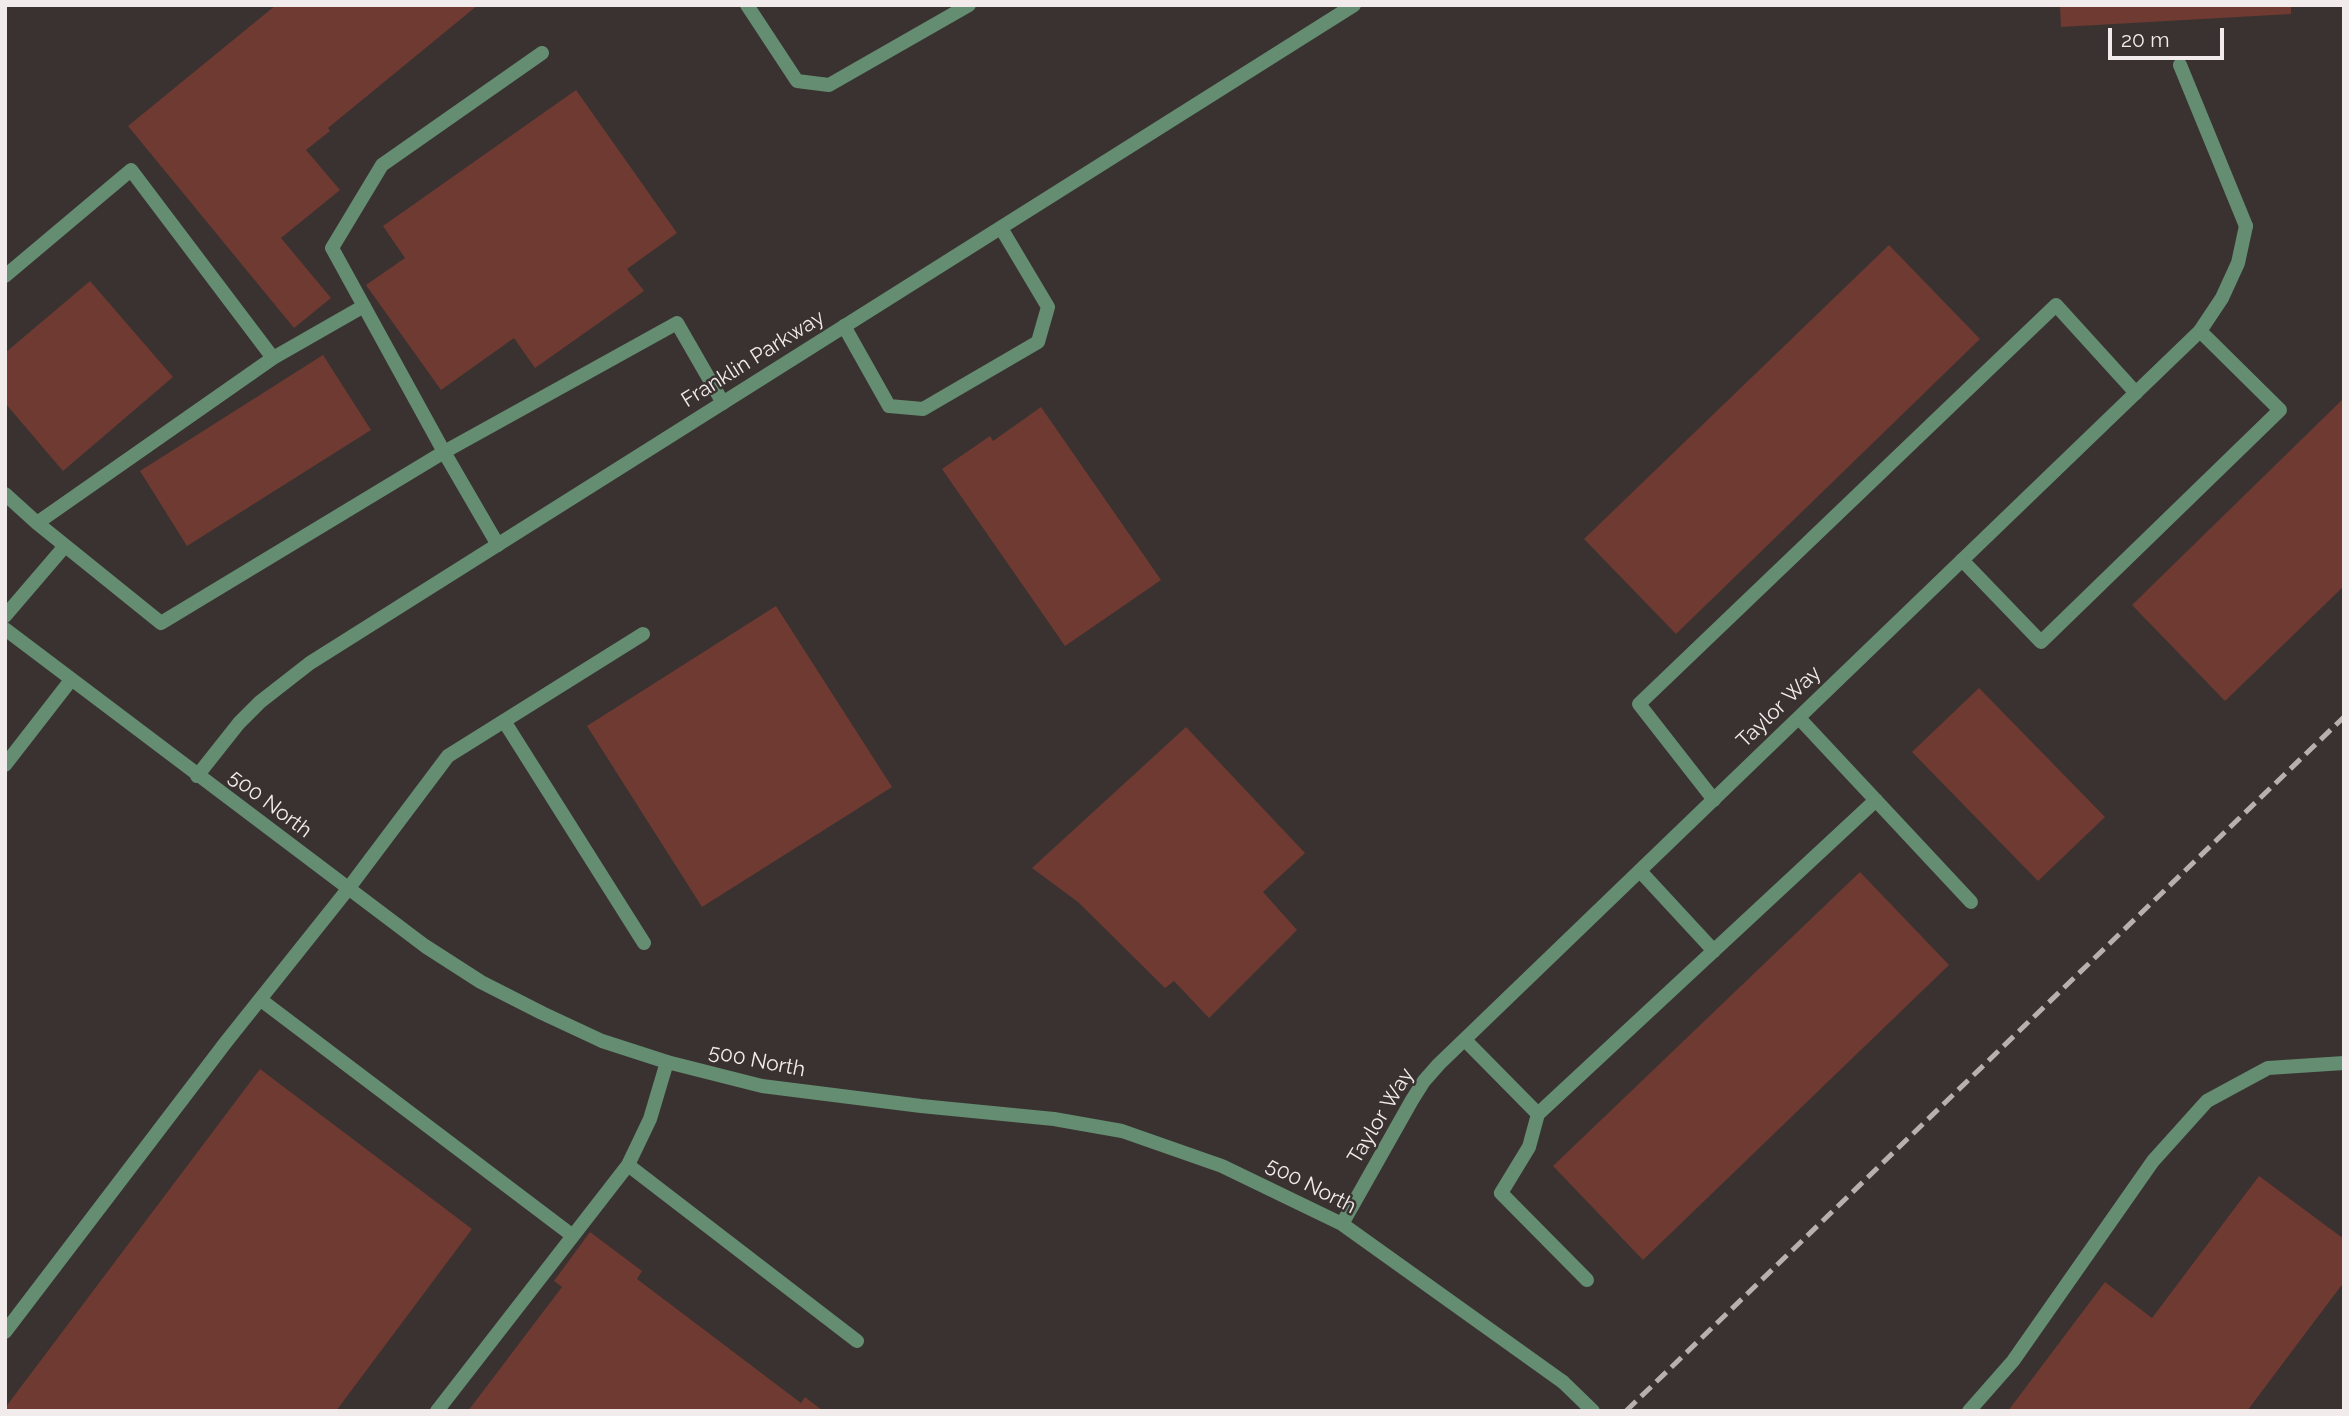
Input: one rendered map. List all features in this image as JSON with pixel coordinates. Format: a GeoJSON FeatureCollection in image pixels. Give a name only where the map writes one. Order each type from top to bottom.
{"type":"FeatureCollection","features":[{"type":"Feature","properties":{"kind":"street"},"geometry":{"type":"LineString","coordinates":[[747,5],[797,80],[829,85],[969,5]]}},
{"type":"Feature","properties":{"kind":"street","name":"Franklin Parkway"},"geometry":{"type":"LineString","coordinates":[[198,776],[239,723],[310,663],[1354,5]]}},
{"type":"Feature","properties":{"kind":"street"},"geometry":{"type":"LineString","coordinates":[[498,545],[332,248],[382,165],[542,53]]}},
{"type":"Feature","properties":{"kind":"street","name":"Taylor Way"},"geometry":{"type":"LineString","coordinates":[[1342,1224],[1424,1081],[2200,331],[2222,298],[2238,263],[2246,226],[2180,65]]}},
{"type":"Feature","properties":{"kind":"street"},"geometry":{"type":"LineString","coordinates":[[5,276],[131,170],[272,358]]}},
{"type":"Feature","properties":{"kind":"street"},"geometry":{"type":"LineString","coordinates":[[844,326],[889,406],[923,409],[1038,342],[1048,307],[1001,228]]}},
{"type":"Feature","properties":{"kind":"street"},"geometry":{"type":"LineString","coordinates":[[1714,800],[1639,704],[2056,305],[2136,393]]}},
{"type":"Feature","properties":{"kind":"street"},"geometry":{"type":"LineString","coordinates":[[37,523],[272,358],[364,306]]}},
{"type":"Feature","properties":{"kind":"street"},"geometry":{"type":"LineString","coordinates":[[5,494],[161,623],[444,452],[677,323],[723,403]]}},
{"type":"Feature","properties":{"kind":"street"},"geometry":{"type":"LineString","coordinates":[[1962,560],[2041,642],[2280,410],[2200,331]]}},
{"type":"Feature","properties":{"kind":"street"},"geometry":{"type":"LineString","coordinates":[[5,616],[65,546]]}},
{"type":"Feature","properties":{"kind":"street","name":"500 North"},"geometry":{"type":"LineString","coordinates":[[5,629],[348,889],[425,946],[481,982],[602,1041],[667,1062],[762,1086],[909,1105],[1054,1119],[1122,1131],[1222,1166],[1342,1224],[1563,1382],[1593,1411]]}},
{"type":"Feature","properties":{"kind":"street"},"geometry":{"type":"LineString","coordinates":[[5,1332],[449,757],[643,634]]}},
{"type":"Feature","properties":{"kind":"street"},"geometry":{"type":"LineString","coordinates":[[6,764],[71,680]]}},
{"type":"Feature","properties":{"kind":"street"},"geometry":{"type":"LineString","coordinates":[[1799,718],[1971,902]]}},
{"type":"Feature","properties":{"kind":"street"},"geometry":{"type":"LineString","coordinates":[[503,721],[644,943]]}},
{"type":"Feature","properties":{"kind":"street"},"geometry":{"type":"LineString","coordinates":[[1587,1280],[1501,1193],[1529,1147],[1538,1114],[1876,800]]}},
{"type":"Feature","properties":{"kind":"street"},"geometry":{"type":"LineString","coordinates":[[1640,871],[1714,951]]}},
{"type":"Feature","properties":{"kind":"street"},"geometry":{"type":"LineString","coordinates":[[261,1000],[573,1236]]}},
{"type":"Feature","properties":{"kind":"street"},"geometry":{"type":"LineString","coordinates":[[1465,1040],[1538,1114]]}},
{"type":"Feature","properties":{"kind":"street"},"geometry":{"type":"LineString","coordinates":[[437,1411],[628,1165],[650,1119],[667,1062]]}},
{"type":"Feature","properties":{"kind":"street"},"geometry":{"type":"LineString","coordinates":[[1969,1411],[2012,1361],[2153,1161],[2207,1101],[2268,1068],[2344,1063]]}},
{"type":"Feature","properties":{"kind":"street"},"geometry":{"type":"LineString","coordinates":[[628,1165],[858,1341]]}},
{"type":"Feature","properties":{"kind":"building"},"geometry":{"type":"Polygon","coordinates":[[[276,5],[478,5],[328,128],[330,131],[306,150],[340,190],[281,238],[331,298],[294,328],[128,126],[276,5]]]}},
{"type":"Feature","properties":{"kind":"building"},"geometry":{"type":"Polygon","coordinates":[[[2060,5],[2291,5],[2291,14],[2061,27],[2060,5]]]}},
{"type":"Feature","properties":{"kind":"building"},"geometry":{"type":"Polygon","coordinates":[[[576,90],[677,233],[627,269],[644,291],[535,368],[514,338],[441,390],[366,285],[405,258],[383,226],[576,90]]]}},
{"type":"Feature","properties":{"kind":"building"},"geometry":{"type":"Polygon","coordinates":[[[1889,245],[1980,339],[1676,634],[1584,539],[1889,245]]]}},
{"type":"Feature","properties":{"kind":"building"},"geometry":{"type":"Polygon","coordinates":[[[90,281],[173,377],[63,471],[5,403],[5,353],[90,281]]]}},
{"type":"Feature","properties":{"kind":"building"},"geometry":{"type":"Polygon","coordinates":[[[323,355],[371,430],[187,546],[140,471],[323,355]]]}},
{"type":"Feature","properties":{"kind":"building"},"geometry":{"type":"Polygon","coordinates":[[[2344,398],[2344,586],[2225,701],[2132,605],[2344,398]]]}},
{"type":"Feature","properties":{"kind":"building"},"geometry":{"type":"Polygon","coordinates":[[[1041,407],[1161,580],[1065,646],[942,469],[990,436],[993,441],[1041,407]]]}},
{"type":"Feature","properties":{"kind":"building"},"geometry":{"type":"Polygon","coordinates":[[[776,606],[892,787],[702,907],[587,726],[776,606]]]}},
{"type":"Feature","properties":{"kind":"building"},"geometry":{"type":"Polygon","coordinates":[[[1979,688],[2105,817],[2038,881],[1912,752],[1979,688]]]}},
{"type":"Feature","properties":{"kind":"building"},"geometry":{"type":"Polygon","coordinates":[[[1186,727],[1305,853],[1263,892],[1297,930],[1209,1018],[1174,981],[1165,988],[1078,902],[1032,868],[1186,727]]]}},
{"type":"Feature","properties":{"kind":"building"},"geometry":{"type":"Polygon","coordinates":[[[1860,872],[1949,965],[1643,1260],[1553,1166],[1860,872]]]}},
{"type":"Feature","properties":{"kind":"building"},"geometry":{"type":"Polygon","coordinates":[[[260,1069],[472,1229],[336,1411],[5,1411],[5,1408],[260,1069]]]}},
{"type":"Feature","properties":{"kind":"building"},"geometry":{"type":"Polygon","coordinates":[[[2259,1176],[2344,1239],[2344,1282],[2247,1411],[2008,1411],[2105,1282],[2152,1318],[2259,1176]]]}},
{"type":"Feature","properties":{"kind":"building"},"geometry":{"type":"Polygon","coordinates":[[[590,1232],[642,1271],[637,1279],[801,1403],[805,1397],[823,1411],[468,1411],[562,1287],[554,1281],[590,1232]]]}},
{"type":"Feature","properties":{"kind":"railway"},"geometry":{"type":"LineString","coordinates":[[1626,1411],[2344,717]]}}]}
